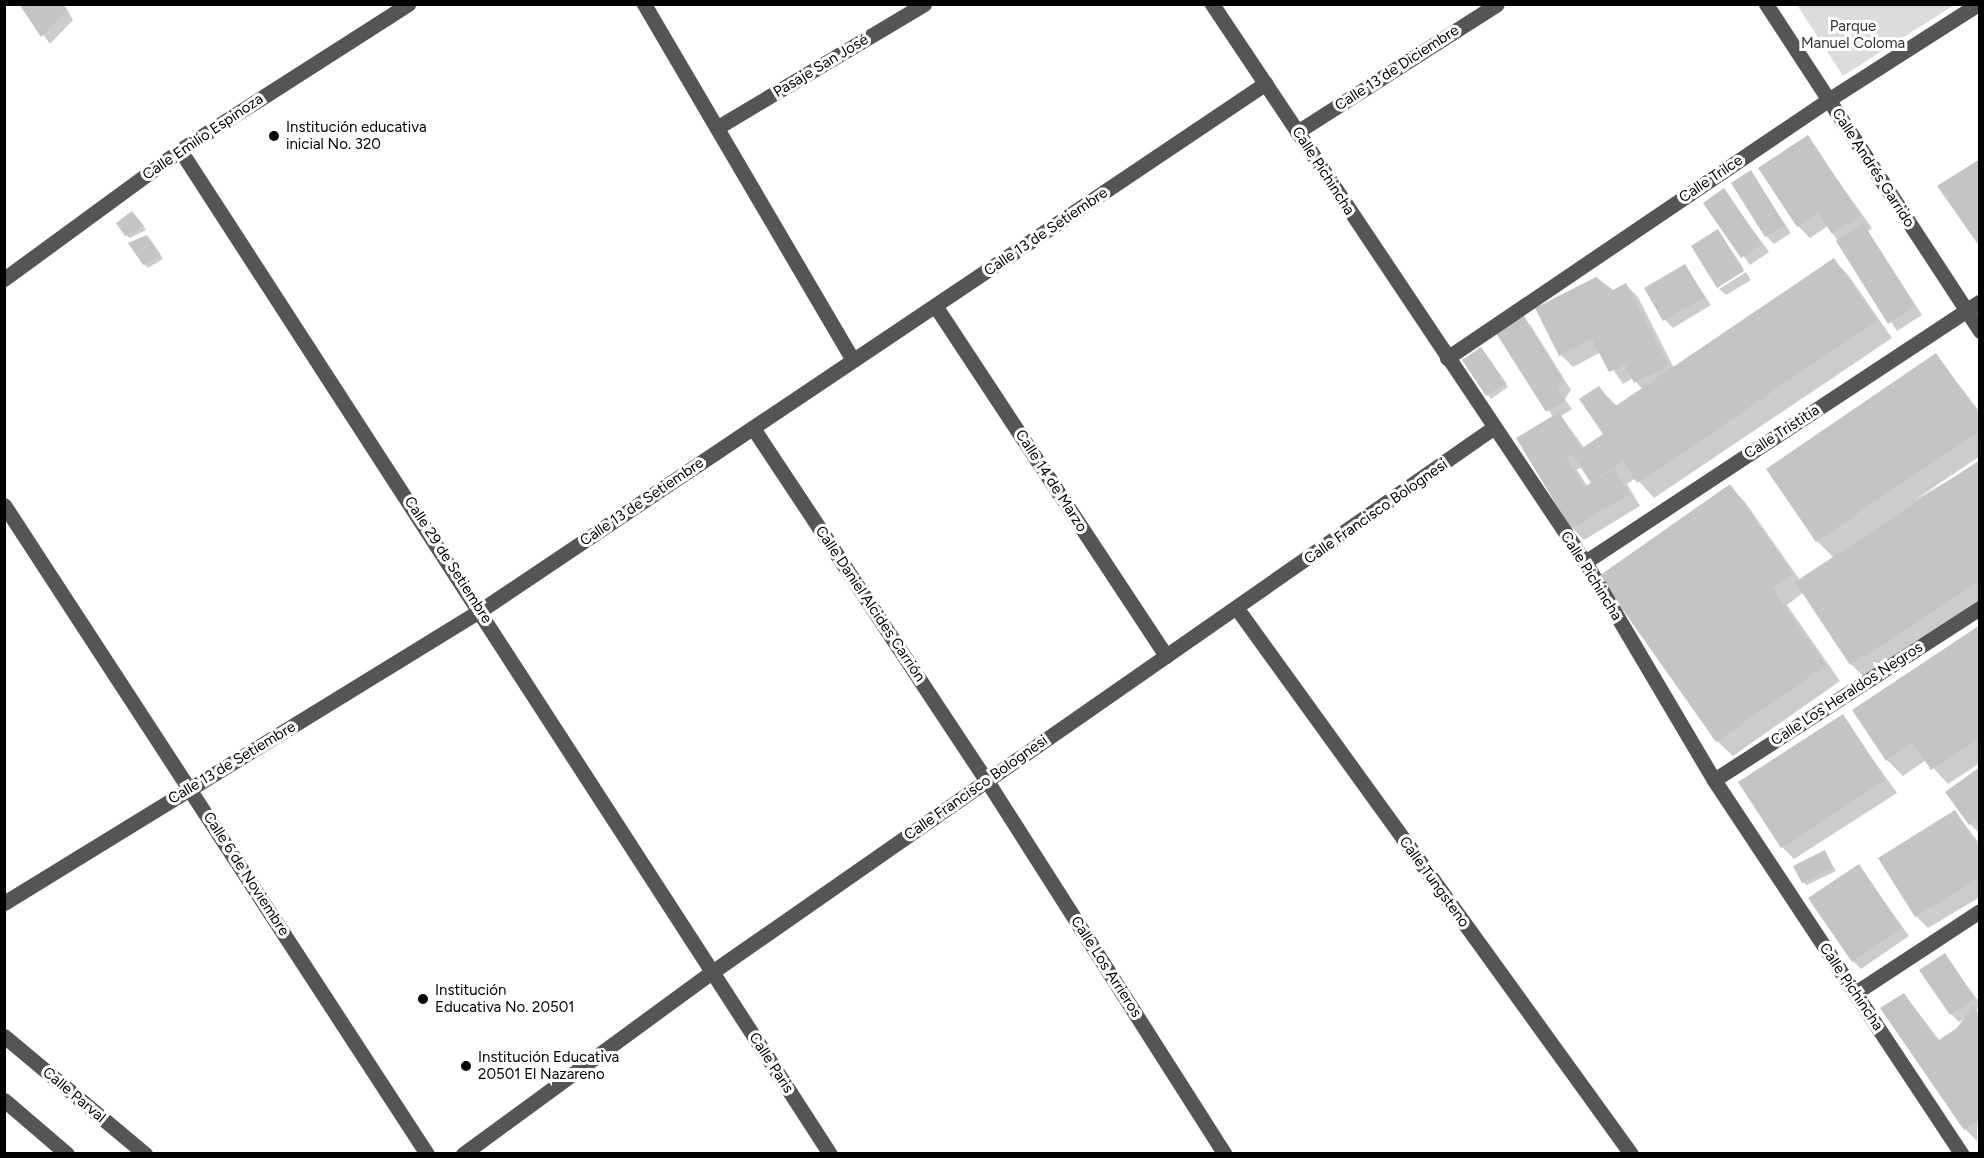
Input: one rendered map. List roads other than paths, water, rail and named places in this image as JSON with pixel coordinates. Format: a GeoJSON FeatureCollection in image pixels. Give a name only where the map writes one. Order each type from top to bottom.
{"type":"FeatureCollection","features":[{"type":"Feature","properties":{"kind":"street","name":"Calle Emilio Espinoza"},"geometry":{"type":"LineString","coordinates":[[4,279],[180,150],[408,4]]}},
{"type":"Feature","properties":{"kind":"street"},"geometry":{"type":"LineString","coordinates":[[644,4],[852,358]]}},
{"type":"Feature","properties":{"kind":"street","name":"Pasaje San José"},"geometry":{"type":"LineString","coordinates":[[718,127],[924,4]]}},
{"type":"Feature","properties":{"kind":"street","name":"Calle Pichincha"},"geometry":{"type":"LineString","coordinates":[[1212,4],[1266,82],[1296,132],[1493,428],[1585,562],[1714,780],[1962,1154]]}},
{"type":"Feature","properties":{"kind":"street","name":"Calle 13 de Diciembre"},"geometry":{"type":"LineString","coordinates":[[1296,132],[1497,4]]}},
{"type":"Feature","properties":{"kind":"street","name":"Calle Andrés Garrido"},"geometry":{"type":"LineString","coordinates":[[1766,4],[1980,331]]}},
{"type":"Feature","properties":{"kind":"street","name":"Calle Trilce"},"geometry":{"type":"LineString","coordinates":[[1447,358],[1828,100],[1977,4]]}},
{"type":"Feature","properties":{"kind":"street","name":"Calle 13 de Setiembre"},"geometry":{"type":"LineString","coordinates":[[4,903],[481,610],[753,428],[852,358],[936,307],[1266,82]]}},
{"type":"Feature","properties":{"kind":"street","name":"Calle 29 de Setiembre"},"geometry":{"type":"LineString","coordinates":[[180,150],[481,610],[712,972]]}},
{"type":"Feature","properties":{"kind":"street","name":"Calle Tristitia"},"geometry":{"type":"LineString","coordinates":[[1585,562],[1980,302]]}},
{"type":"Feature","properties":{"kind":"street","name":"Calle 14 de Marzo"},"geometry":{"type":"LineString","coordinates":[[936,307],[1166,656]]}},
{"type":"Feature","properties":{"kind":"street","name":"Calle Daniel Alcides Carrión"},"geometry":{"type":"LineString","coordinates":[[753,428],[987,781]]}},
{"type":"Feature","properties":{"kind":"street","name":"Calle Francisco Bolognesi"},"geometry":{"type":"LineString","coordinates":[[463,1154],[712,972],[1166,656],[1238,610],[1493,428]]}},
{"type":"Feature","properties":{"kind":"street","name":"Calle 6 de Noviembre"},"geometry":{"type":"LineString","coordinates":[[4,505],[191,788],[427,1154]]}},
{"type":"Feature","properties":{"kind":"street","name":"Calle Los Heraldos Negros"},"geometry":{"type":"LineString","coordinates":[[1714,780],[1980,608]]}},
{"type":"Feature","properties":{"kind":"street","name":"Calle Tungsteno"},"geometry":{"type":"LineString","coordinates":[[1238,610],[1628,1152]]}},
{"type":"Feature","properties":{"kind":"street","name":"Calle Los Arrieros"},"geometry":{"type":"LineString","coordinates":[[987,781],[1225,1154]]}},
{"type":"Feature","properties":{"kind":"street"},"geometry":{"type":"LineString","coordinates":[[1855,993],[1980,911]]}},
{"type":"Feature","properties":{"kind":"street","name":"Calle Paris"},"geometry":{"type":"LineString","coordinates":[[712,972],[830,1154]]}},
{"type":"Feature","properties":{"kind":"street","name":"Calle Parval"},"geometry":{"type":"LineString","coordinates":[[4,1036],[146,1154]]}},
{"type":"Feature","properties":{"kind":"street"},"geometry":{"type":"LineString","coordinates":[[4,1100],[67,1154]]}},
{"type":"Feature","properties":{"kind":"place","name":"Institución educativa inicial No. 320"},"geometry":{"type":"Point","coordinates":[274,136]}},
{"type":"Feature","properties":{"kind":"place","name":"Institución Educativa No. 20501"},"geometry":{"type":"Point","coordinates":[423,999]}},
{"type":"Feature","properties":{"kind":"place","name":"Institución Educativa 20501 El Nazareno"},"geometry":{"type":"Point","coordinates":[466,1066]}},
{"type":"Feature","properties":{"kind":"park label","name":"Parque Manuel Coloma"},"geometry":{"type":"Point","coordinates":[1853,34]}}]}
